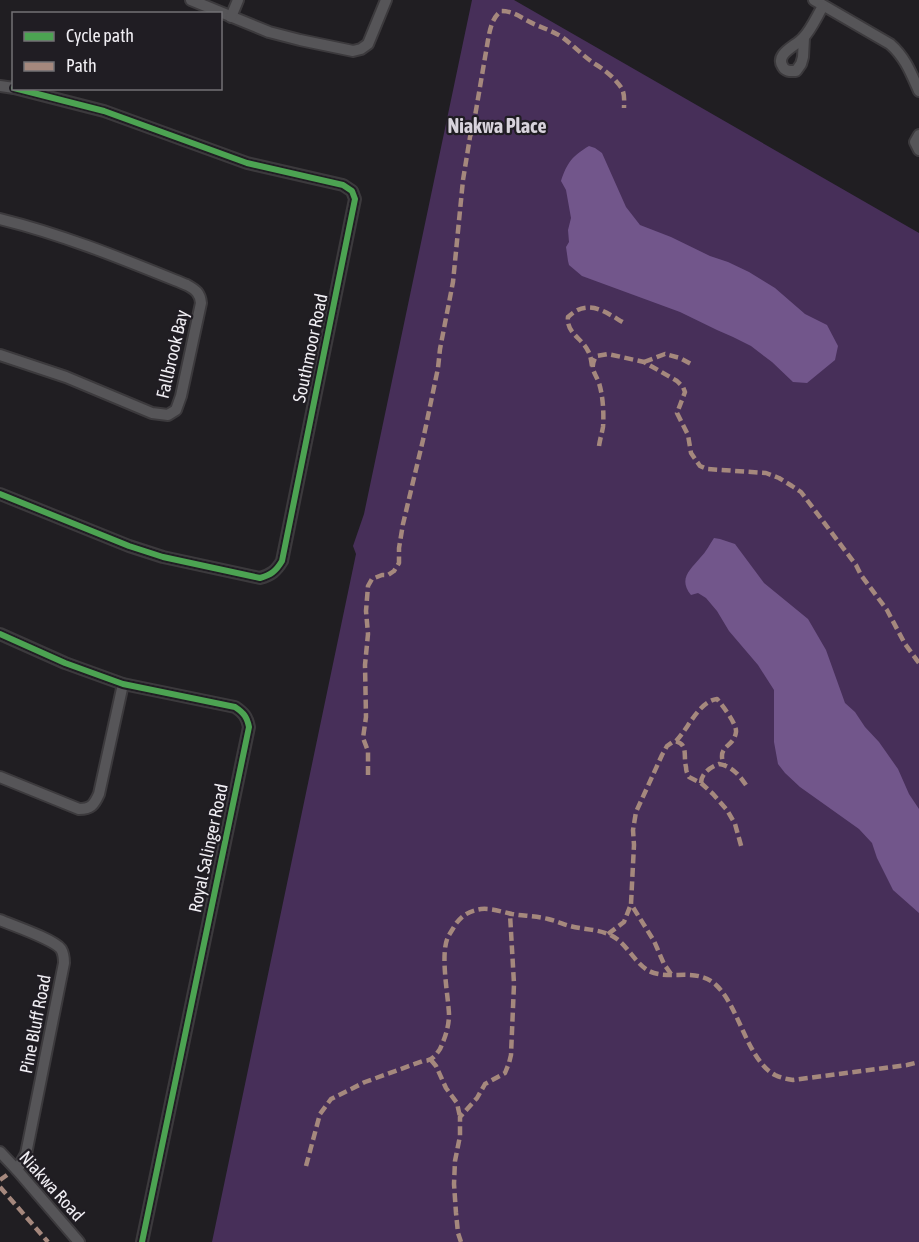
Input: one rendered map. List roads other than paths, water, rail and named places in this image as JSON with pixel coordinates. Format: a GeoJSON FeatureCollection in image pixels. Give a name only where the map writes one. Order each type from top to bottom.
{"type":"FeatureCollection","features":[{"type":"Feature","properties":{"kind":"street"},"geometry":{"type":"LineString","coordinates":[[191,0],[221,12]]}},
{"type":"Feature","properties":{"kind":"street"},"geometry":{"type":"LineString","coordinates":[[231,16],[238,0]]}},
{"type":"Feature","properties":{"kind":"street"},"geometry":{"type":"LineString","coordinates":[[222,12],[270,32],[353,51],[368,44],[386,0]]}},
{"type":"Feature","properties":{"kind":"street"},"geometry":{"type":"LineString","coordinates":[[804,38],[819,3],[890,44],[914,68],[919,89]]}},
{"type":"Feature","properties":{"kind":"street","name":"Southmoor Road"},"geometry":{"type":"LineString","coordinates":[[0,494],[129,546],[163,556],[260,578],[277,570],[282,561],[355,199],[344,185],[247,163],[104,111],[22,90]]}},
{"type":"Feature","properties":{"kind":"street"},"geometry":{"type":"LineString","coordinates":[[919,135],[915,142],[919,150]]}},
{"type":"Feature","properties":{"kind":"street","name":"Fallbrook Bay"},"geometry":{"type":"LineString","coordinates":[[0,219],[73,240],[187,285],[196,291],[201,303],[179,404],[176,410],[168,415],[152,413],[66,377],[0,356]]}},
{"type":"Feature","properties":{"kind":"street","name":"Royal Salinger Road"},"geometry":{"type":"LineString","coordinates":[[0,634],[65,663],[123,684],[235,708],[248,718],[249,727],[142,1242]]}},
{"type":"Feature","properties":{"kind":"street"},"geometry":{"type":"LineString","coordinates":[[0,777],[79,809],[88,809],[96,802],[99,794],[123,684]]}},
{"type":"Feature","properties":{"kind":"street","name":"Pine Bluff Road"},"geometry":{"type":"LineString","coordinates":[[0,920],[59,947],[64,963],[26,1154],[17,1170]]}},
{"type":"Feature","properties":{"kind":"street","name":"Niakwa Road"},"geometry":{"type":"LineString","coordinates":[[0,1152],[79,1242]]}},
{"type":"Feature","properties":{"kind":"district","name":"Niakwa Place"},"geometry":{"type":"Point","coordinates":[497,125]}}]}
